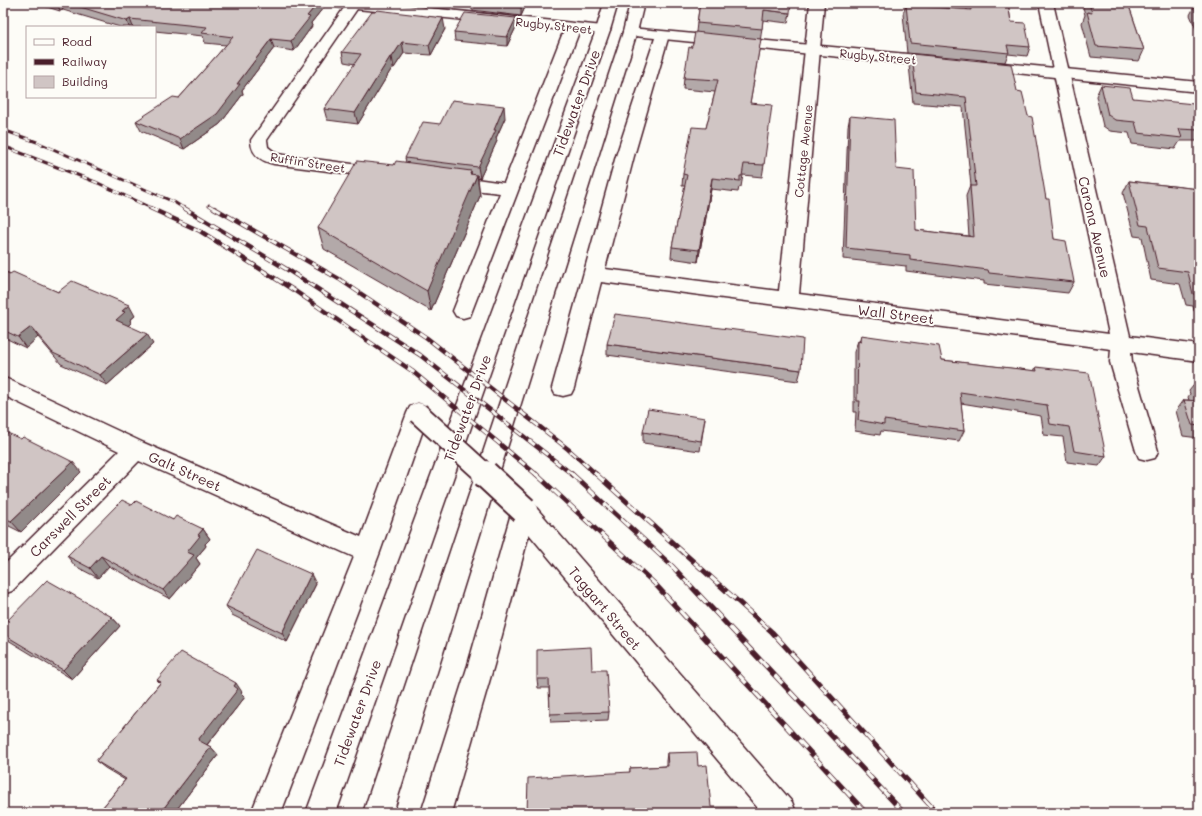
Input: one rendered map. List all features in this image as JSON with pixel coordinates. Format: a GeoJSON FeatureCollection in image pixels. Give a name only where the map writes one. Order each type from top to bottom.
{"type":"FeatureCollection","features":[{"type":"Feature","properties":{"kind":"main road","name":"Tidewater Drive"},"geometry":{"type":"LineString","coordinates":[[321,813],[603,30],[611,3]]}},
{"type":"Feature","properties":{"kind":"main road","name":"Tidewater Drive"},"geometry":{"type":"LineString","coordinates":[[378,813],[630,32],[637,3]]}},
{"type":"Feature","properties":{"kind":"main road","name":"Cottage Avenue"},"geometry":{"type":"LineString","coordinates":[[788,300],[817,3]]}},
{"type":"Feature","properties":{"kind":"main road","name":"Carona Avenue"},"geometry":{"type":"LineString","coordinates":[[1046,3],[1060,73],[1121,343],[1121,362],[1147,451]]}},
{"type":"Feature","properties":{"kind":"main road","name":"Rugby Street"},"geometry":{"type":"LineString","coordinates":[[348,4],[603,30]]}},
{"type":"Feature","properties":{"kind":"main road","name":"Ruffin Street"},"geometry":{"type":"LineString","coordinates":[[348,4],[259,140],[259,148],[264,155],[274,160],[396,175]]}},
{"type":"Feature","properties":{"kind":"main road","name":"Tidewater Drive"},"geometry":{"type":"LineString","coordinates":[[463,311],[573,27]]}},
{"type":"Feature","properties":{"kind":"main road","name":"Rugby Street"},"geometry":{"type":"LineString","coordinates":[[630,32],[1199,87]]}},
{"type":"Feature","properties":{"kind":"main road"},"geometry":{"type":"LineString","coordinates":[[563,388],[625,156],[662,35]]}},
{"type":"Feature","properties":{"kind":"main road"},"geometry":{"type":"LineString","coordinates":[[434,179],[510,189]]}},
{"type":"Feature","properties":{"kind":"main road","name":"Wall Street"},"geometry":{"type":"LineString","coordinates":[[593,274],[1199,353]]}},
{"type":"Feature","properties":{"kind":"main road","name":"Galt Street"},"geometry":{"type":"LineString","coordinates":[[3,385],[136,449],[368,552]]}},
{"type":"Feature","properties":{"kind":"main road","name":"Taggart Street"},"geometry":{"type":"LineString","coordinates":[[368,552],[418,413],[524,510],[634,643],[781,813]]}},
{"type":"Feature","properties":{"kind":"main road","name":"Carswell Street"},"geometry":{"type":"LineString","coordinates":[[3,583],[136,449]]}},
{"type":"Feature","properties":{"kind":"main road"},"geometry":{"type":"LineString","coordinates":[[436,813],[524,510]]}},
{"type":"Feature","properties":{"kind":"main road"},"geometry":{"type":"LineString","coordinates":[[266,813],[368,552]]}},
{"type":"Feature","properties":{"kind":"building"},"geometry":{"type":"Polygon","coordinates":[[[67,3],[318,3],[307,16],[310,17],[291,41],[271,39],[237,84],[240,84],[217,114],[180,139],[136,121],[173,97],[179,98],[233,37],[202,33],[207,27],[130,19],[127,21],[67,3]]]}},
{"type":"Feature","properties":{"kind":"building"},"geometry":{"type":"Polygon","coordinates":[[[485,3],[522,3],[521,7],[485,3]]]}},
{"type":"Feature","properties":{"kind":"building"},"geometry":{"type":"Polygon","coordinates":[[[700,3],[791,3],[790,13],[764,10],[762,29],[697,23],[700,3]]]}},
{"type":"Feature","properties":{"kind":"building"},"geometry":{"type":"Polygon","coordinates":[[[970,3],[1008,3],[1011,22],[1025,23],[1030,47],[1007,45],[1009,53],[910,43],[906,5],[971,10],[970,3]]]}},
{"type":"Feature","properties":{"kind":"building"},"geometry":{"type":"Polygon","coordinates":[[[1089,3],[1128,3],[1144,50],[1096,46],[1087,12],[1092,13],[1089,3]]]}},
{"type":"Feature","properties":{"kind":"building"},"geometry":{"type":"Polygon","coordinates":[[[1195,6],[1199,6],[1199,15],[1195,6]]]}},
{"type":"Feature","properties":{"kind":"building"},"geometry":{"type":"Polygon","coordinates":[[[377,10],[443,18],[429,45],[402,42],[392,57],[390,57],[355,113],[324,109],[361,54],[342,52],[372,12],[377,10]]]}},
{"type":"Feature","properties":{"kind":"building"},"geometry":{"type":"Polygon","coordinates":[[[465,13],[516,18],[507,37],[454,32],[465,13]]]}},
{"type":"Feature","properties":{"kind":"building"},"geometry":{"type":"Polygon","coordinates":[[[695,32],[761,39],[750,103],[772,105],[764,165],[744,164],[740,181],[712,178],[699,250],[672,247],[687,175],[683,174],[692,127],[706,128],[718,80],[684,78],[689,47],[691,48],[693,44],[695,32]]]}},
{"type":"Feature","properties":{"kind":"building"},"geometry":{"type":"Polygon","coordinates":[[[912,54],[1011,64],[1017,91],[1022,92],[1028,116],[1032,117],[1046,199],[1049,199],[1054,239],[1066,241],[1074,282],[989,273],[988,270],[910,260],[910,255],[846,248],[850,116],[894,120],[896,169],[914,171],[916,230],[974,237],[970,186],[976,186],[966,97],[916,92],[912,54]]]}},
{"type":"Feature","properties":{"kind":"building"},"geometry":{"type":"Polygon","coordinates":[[[1101,85],[1130,88],[1133,98],[1194,104],[1199,118],[1199,130],[1179,129],[1182,138],[1138,133],[1135,122],[1115,120],[1108,115],[1101,85]]]}},
{"type":"Feature","properties":{"kind":"building"},"geometry":{"type":"Polygon","coordinates":[[[452,100],[504,106],[494,130],[496,130],[478,167],[405,158],[423,122],[440,124],[452,100]]]}},
{"type":"Feature","properties":{"kind":"building"},"geometry":{"type":"Polygon","coordinates":[[[357,161],[394,165],[396,161],[471,171],[470,174],[477,175],[427,291],[318,228],[357,161]]]}},
{"type":"Feature","properties":{"kind":"building"},"geometry":{"type":"Polygon","coordinates":[[[1129,181],[1199,189],[1199,294],[1193,294],[1188,272],[1158,268],[1148,226],[1140,225],[1129,181]]]}},
{"type":"Feature","properties":{"kind":"building"},"geometry":{"type":"Polygon","coordinates":[[[3,271],[10,274],[13,272],[58,292],[72,281],[129,305],[122,311],[125,312],[116,320],[147,334],[100,375],[53,353],[31,327],[18,337],[3,330],[3,271]]]}},
{"type":"Feature","properties":{"kind":"building"},"geometry":{"type":"Polygon","coordinates":[[[615,314],[803,339],[801,370],[607,344],[615,314]]]}},
{"type":"Feature","properties":{"kind":"building"},"geometry":{"type":"Polygon","coordinates":[[[861,335],[939,346],[942,360],[1037,371],[1036,367],[1089,373],[1106,456],[1074,451],[1069,427],[1050,424],[1047,405],[960,392],[964,431],[884,420],[884,425],[858,420],[860,401],[857,401],[858,341],[861,342],[861,335]]]}},
{"type":"Feature","properties":{"kind":"building"},"geometry":{"type":"Polygon","coordinates":[[[1196,386],[1199,387],[1199,395],[1196,386]]]}},
{"type":"Feature","properties":{"kind":"building"},"geometry":{"type":"Polygon","coordinates":[[[1184,400],[1199,401],[1199,426],[1192,425],[1184,400]]]}},
{"type":"Feature","properties":{"kind":"building"},"geometry":{"type":"Polygon","coordinates":[[[648,409],[705,418],[701,441],[643,432],[648,409]]]}},
{"type":"Feature","properties":{"kind":"building"},"geometry":{"type":"Polygon","coordinates":[[[3,431],[21,439],[23,437],[73,462],[11,521],[3,517],[3,431]]]}},
{"type":"Feature","properties":{"kind":"building"},"geometry":{"type":"Polygon","coordinates":[[[122,500],[132,505],[136,501],[173,520],[176,516],[203,529],[198,535],[200,536],[187,552],[194,555],[163,590],[101,556],[90,568],[67,556],[122,500]]]}},
{"type":"Feature","properties":{"kind":"building"},"geometry":{"type":"Polygon","coordinates":[[[257,550],[311,574],[282,633],[226,606],[257,550]]]}},
{"type":"Feature","properties":{"kind":"building"},"geometry":{"type":"Polygon","coordinates":[[[47,580],[112,617],[63,670],[3,634],[3,625],[47,580]]]}},
{"type":"Feature","properties":{"kind":"building"},"geometry":{"type":"Polygon","coordinates":[[[591,647],[592,670],[606,670],[609,712],[550,714],[549,679],[537,679],[537,650],[591,647]]]}},
{"type":"Feature","properties":{"kind":"building"},"geometry":{"type":"Polygon","coordinates":[[[181,652],[236,683],[234,686],[238,689],[198,740],[211,747],[160,813],[98,813],[126,779],[96,761],[161,682],[157,680],[181,652]]]}},
{"type":"Feature","properties":{"kind":"building"},"geometry":{"type":"Polygon","coordinates":[[[697,752],[698,766],[707,765],[711,807],[736,807],[737,813],[527,813],[528,778],[630,772],[630,768],[668,766],[667,753],[697,752]]]}},
{"type":"Feature","properties":{"kind":"railway"},"geometry":{"type":"LineString","coordinates":[[3,130],[37,142],[174,202],[185,209]]}},
{"type":"Feature","properties":{"kind":"railway"},"geometry":{"type":"LineString","coordinates":[[3,146],[98,183],[153,209]]}},
{"type":"Feature","properties":{"kind":"railway"},"geometry":{"type":"LineString","coordinates":[[209,205],[215,209]]}},
{"type":"Feature","properties":{"kind":"railway"},"geometry":{"type":"LineString","coordinates":[[150,208],[200,231],[295,291],[412,371],[537,475]]}},
{"type":"Feature","properties":{"kind":"railway"},"geometry":{"type":"LineString","coordinates":[[184,208],[288,270],[420,355],[573,475]]}},
{"type":"Feature","properties":{"kind":"railway"},"geometry":{"type":"LineString","coordinates":[[214,208],[339,279],[427,338],[568,449],[597,475]]}},
{"type":"Feature","properties":{"kind":"railway"},"geometry":{"type":"LineString","coordinates":[[536,474],[655,584],[866,813]]}},
{"type":"Feature","properties":{"kind":"railway"},"geometry":{"type":"LineString","coordinates":[[572,474],[672,566],[904,813]]}},
{"type":"Feature","properties":{"kind":"railway"},"geometry":{"type":"LineString","coordinates":[[596,474],[772,632],[937,813]]}}]}
